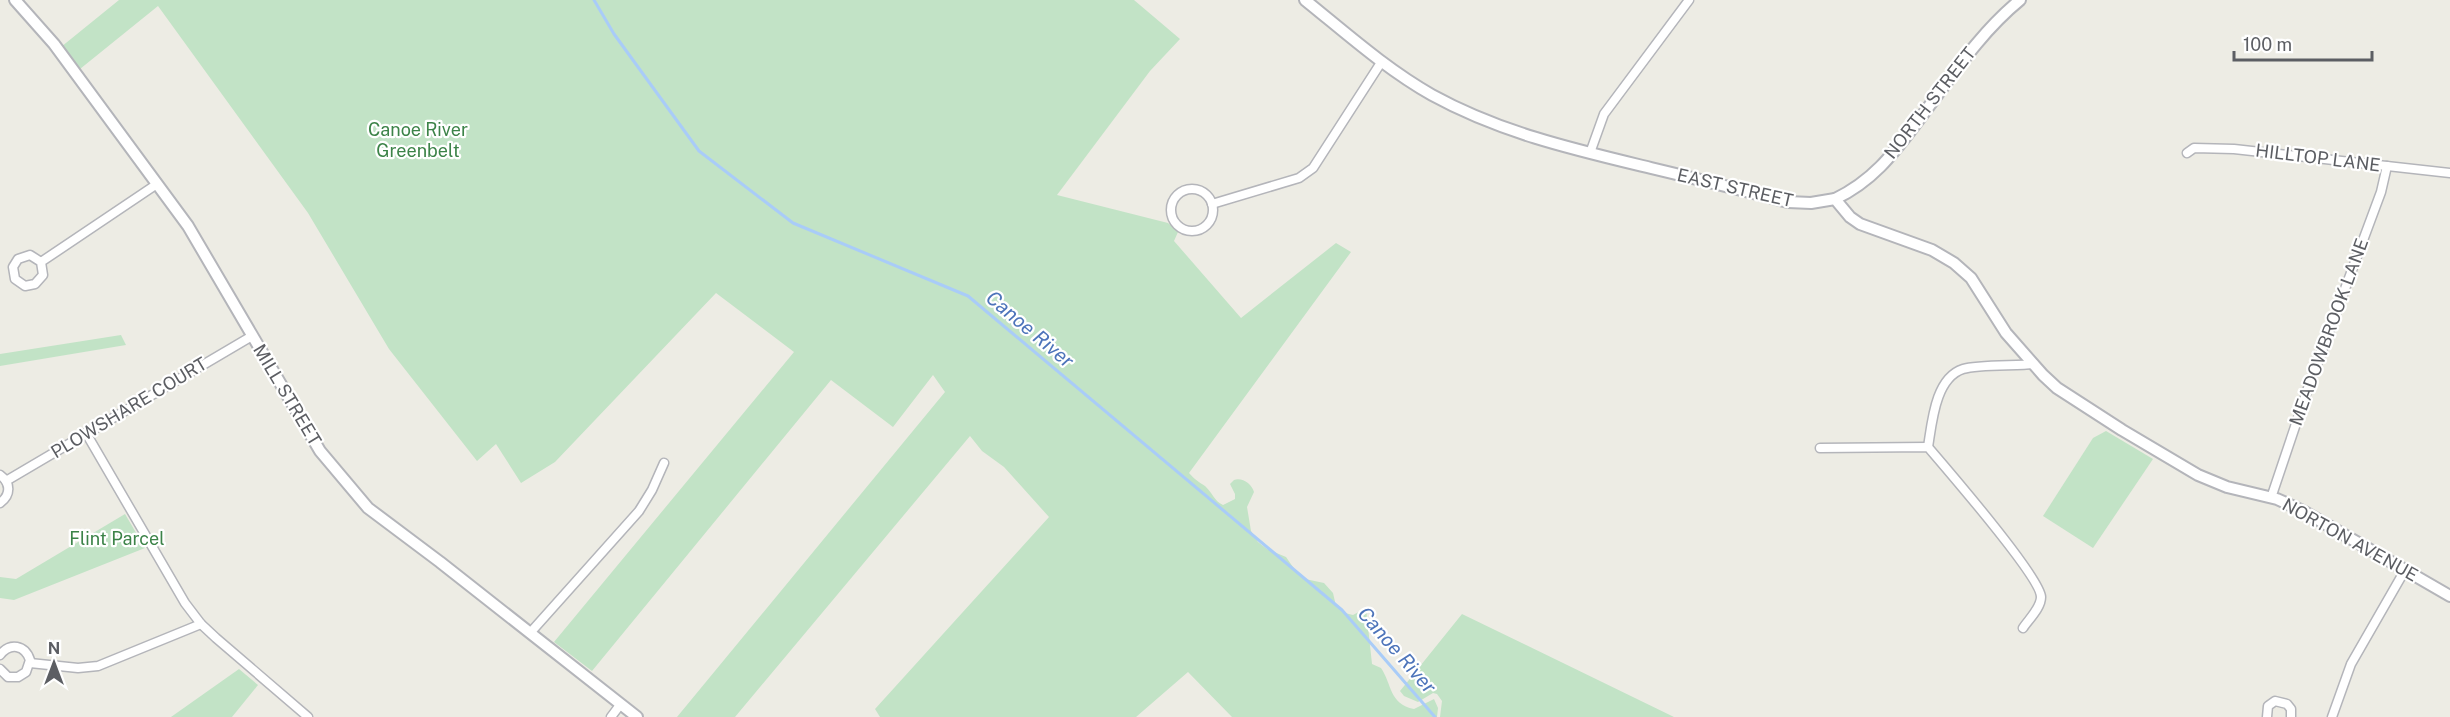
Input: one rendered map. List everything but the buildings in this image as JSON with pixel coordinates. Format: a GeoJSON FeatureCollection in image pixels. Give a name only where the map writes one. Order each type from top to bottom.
{"type":"FeatureCollection","features":[{"type":"Feature","properties":{"kind":"street","name":"MILL STREET"},"geometry":{"type":"LineString","coordinates":[[15,0],[54,44],[188,226],[320,451],[368,508],[637,717]]}},
{"type":"Feature","properties":{"kind":"street","name":"EAST STREET"},"geometry":{"type":"LineString","coordinates":[[1305,0],[1382,61],[1434,96],[1491,123],[1547,143],[1788,202],[1811,203],[1835,199]]}},
{"type":"Feature","properties":{"kind":"street"},"geometry":{"type":"LineString","coordinates":[[1590,153],[1592,142],[1604,114],[1689,0]]}},
{"type":"Feature","properties":{"kind":"street","name":"NORTH STREET"},"geometry":{"type":"LineString","coordinates":[[1835,199],[1856,189],[1879,170],[1943,90],[1976,44],[2020,0]]}},
{"type":"Feature","properties":{"kind":"street"},"geometry":{"type":"LineString","coordinates":[[1212,204],[1299,178],[1313,168],[1382,61]]}},
{"type":"Feature","properties":{"kind":"street","name":"HILLTOP LANE"},"geometry":{"type":"LineString","coordinates":[[2187,153],[2194,148],[2234,149],[2450,173]]}},
{"type":"Feature","properties":{"kind":"street","name":"MEADOWBROOK LANE"},"geometry":{"type":"LineString","coordinates":[[2271,498],[2307,391],[2381,192],[2387,166]]}},
{"type":"Feature","properties":{"kind":"street"},"geometry":{"type":"LineString","coordinates":[[41,262],[157,184]]}},
{"type":"Feature","properties":{"kind":"street"},"geometry":{"type":"LineString","coordinates":[[1189,190],[1203,193],[1212,204],[1213,210],[1209,222],[1198,230],[1186,230],[1180,227],[1172,216],[1173,203],[1177,196],[1189,190]]}},
{"type":"Feature","properties":{"kind":"street"},"geometry":{"type":"LineString","coordinates":[[1835,199],[1850,217],[1860,224],[1932,250],[1962,270],[1981,291],[2006,333],[2034,364]]}},
{"type":"Feature","properties":{"kind":"street","name":"PLOWSHARE COURT"},"geometry":{"type":"LineString","coordinates":[[0,503],[8,494],[3,478],[86,433],[252,336]]}},
{"type":"Feature","properties":{"kind":"street"},"geometry":{"type":"LineString","coordinates":[[1928,447],[1938,400],[1944,384],[1951,376],[1961,369],[1973,367],[2034,364]]}},
{"type":"Feature","properties":{"kind":"street","name":"NORTON AVENUE"},"geometry":{"type":"LineString","coordinates":[[2034,364],[2057,388],[2168,459],[2213,481],[2271,498],[2303,511],[2450,596]]}},
{"type":"Feature","properties":{"kind":"street"},"geometry":{"type":"LineString","coordinates":[[86,433],[182,597],[201,624],[309,717]]}},
{"type":"Feature","properties":{"kind":"street"},"geometry":{"type":"LineString","coordinates":[[1820,448],[1928,447]]}},
{"type":"Feature","properties":{"kind":"street"},"geometry":{"type":"LineString","coordinates":[[1928,447],[2036,583],[2041,595],[2039,605],[2023,628]]}},
{"type":"Feature","properties":{"kind":"street"},"geometry":{"type":"LineString","coordinates":[[530,633],[639,511],[652,490],[664,463]]}},
{"type":"Feature","properties":{"kind":"street"},"geometry":{"type":"LineString","coordinates":[[2332,717],[2351,664],[2405,570]]}},
{"type":"Feature","properties":{"kind":"street"},"geometry":{"type":"LineString","coordinates":[[30,663],[78,668],[98,666],[201,624]]}},
{"type":"Feature","properties":{"kind":"street"},"geometry":{"type":"LineString","coordinates":[[0,655],[9,647],[20,647],[27,654],[30,663],[26,672],[18,677],[8,677],[0,669]]}},
{"type":"Feature","properties":{"kind":"street"},"geometry":{"type":"LineString","coordinates":[[2267,717],[2268,706],[2275,701],[2287,704],[2294,717]]}},
{"type":"Feature","properties":{"kind":"street"},"geometry":{"type":"LineString","coordinates":[[611,717],[620,705]]}},
{"type":"Feature","properties":{"kind":"green space","name":"Canoe River Greenbelt"},"geometry":{"type":"Polygon","coordinates":[[[119,0],[1134,0],[1180,39],[1150,71],[1057,195],[1168,223],[1178,232],[1174,241],[1241,318],[1336,243],[1351,252],[1189,473],[1223,505],[1235,499],[1230,484],[1234,480],[1240,479],[1249,484],[1254,492],[1247,507],[1251,531],[1258,542],[1267,549],[1286,557],[1305,579],[1324,583],[1333,593],[1336,606],[1345,613],[1353,615],[1366,608],[1372,664],[1381,668],[1392,693],[1400,703],[1414,709],[1434,699],[1438,708],[1437,717],[1232,717],[1188,672],[1136,717],[880,717],[875,709],[1049,517],[1004,467],[982,451],[970,436],[735,717],[677,717],[945,392],[933,375],[893,427],[831,380],[592,671],[554,642],[794,352],[716,293],[555,462],[521,483],[496,444],[477,461],[389,349],[308,213],[158,6],[80,69],[61,47],[119,0]]]}},
{"type":"Feature","properties":{"kind":"green space"},"geometry":{"type":"Polygon","coordinates":[[[121,335],[126,345],[0,366],[0,354],[121,335]]]}},
{"type":"Feature","properties":{"kind":"green space"},"geometry":{"type":"Polygon","coordinates":[[[2106,431],[2153,459],[2093,548],[2043,516],[2093,438],[2106,431]]]}},
{"type":"Feature","properties":{"kind":"green space","name":"Flint Parcel"},"geometry":{"type":"Polygon","coordinates":[[[125,514],[145,548],[14,600],[0,598],[0,577],[16,579],[125,514]]]}},
{"type":"Feature","properties":{"kind":"green space"},"geometry":{"type":"Polygon","coordinates":[[[1462,614],[1674,717],[1440,717],[1442,701],[1437,694],[1433,693],[1418,702],[1404,696],[1400,691],[1462,614]]]}},
{"type":"Feature","properties":{"kind":"green space"},"geometry":{"type":"Polygon","coordinates":[[[239,669],[258,685],[232,717],[171,717],[239,669]]]}},
{"type":"Feature","properties":{"kind":"waterway","name":"Canoe River"},"geometry":{"type":"LineString","coordinates":[[594,0],[614,34],[699,151],[793,223],[968,296],[1342,610],[1435,717]]}}]}
